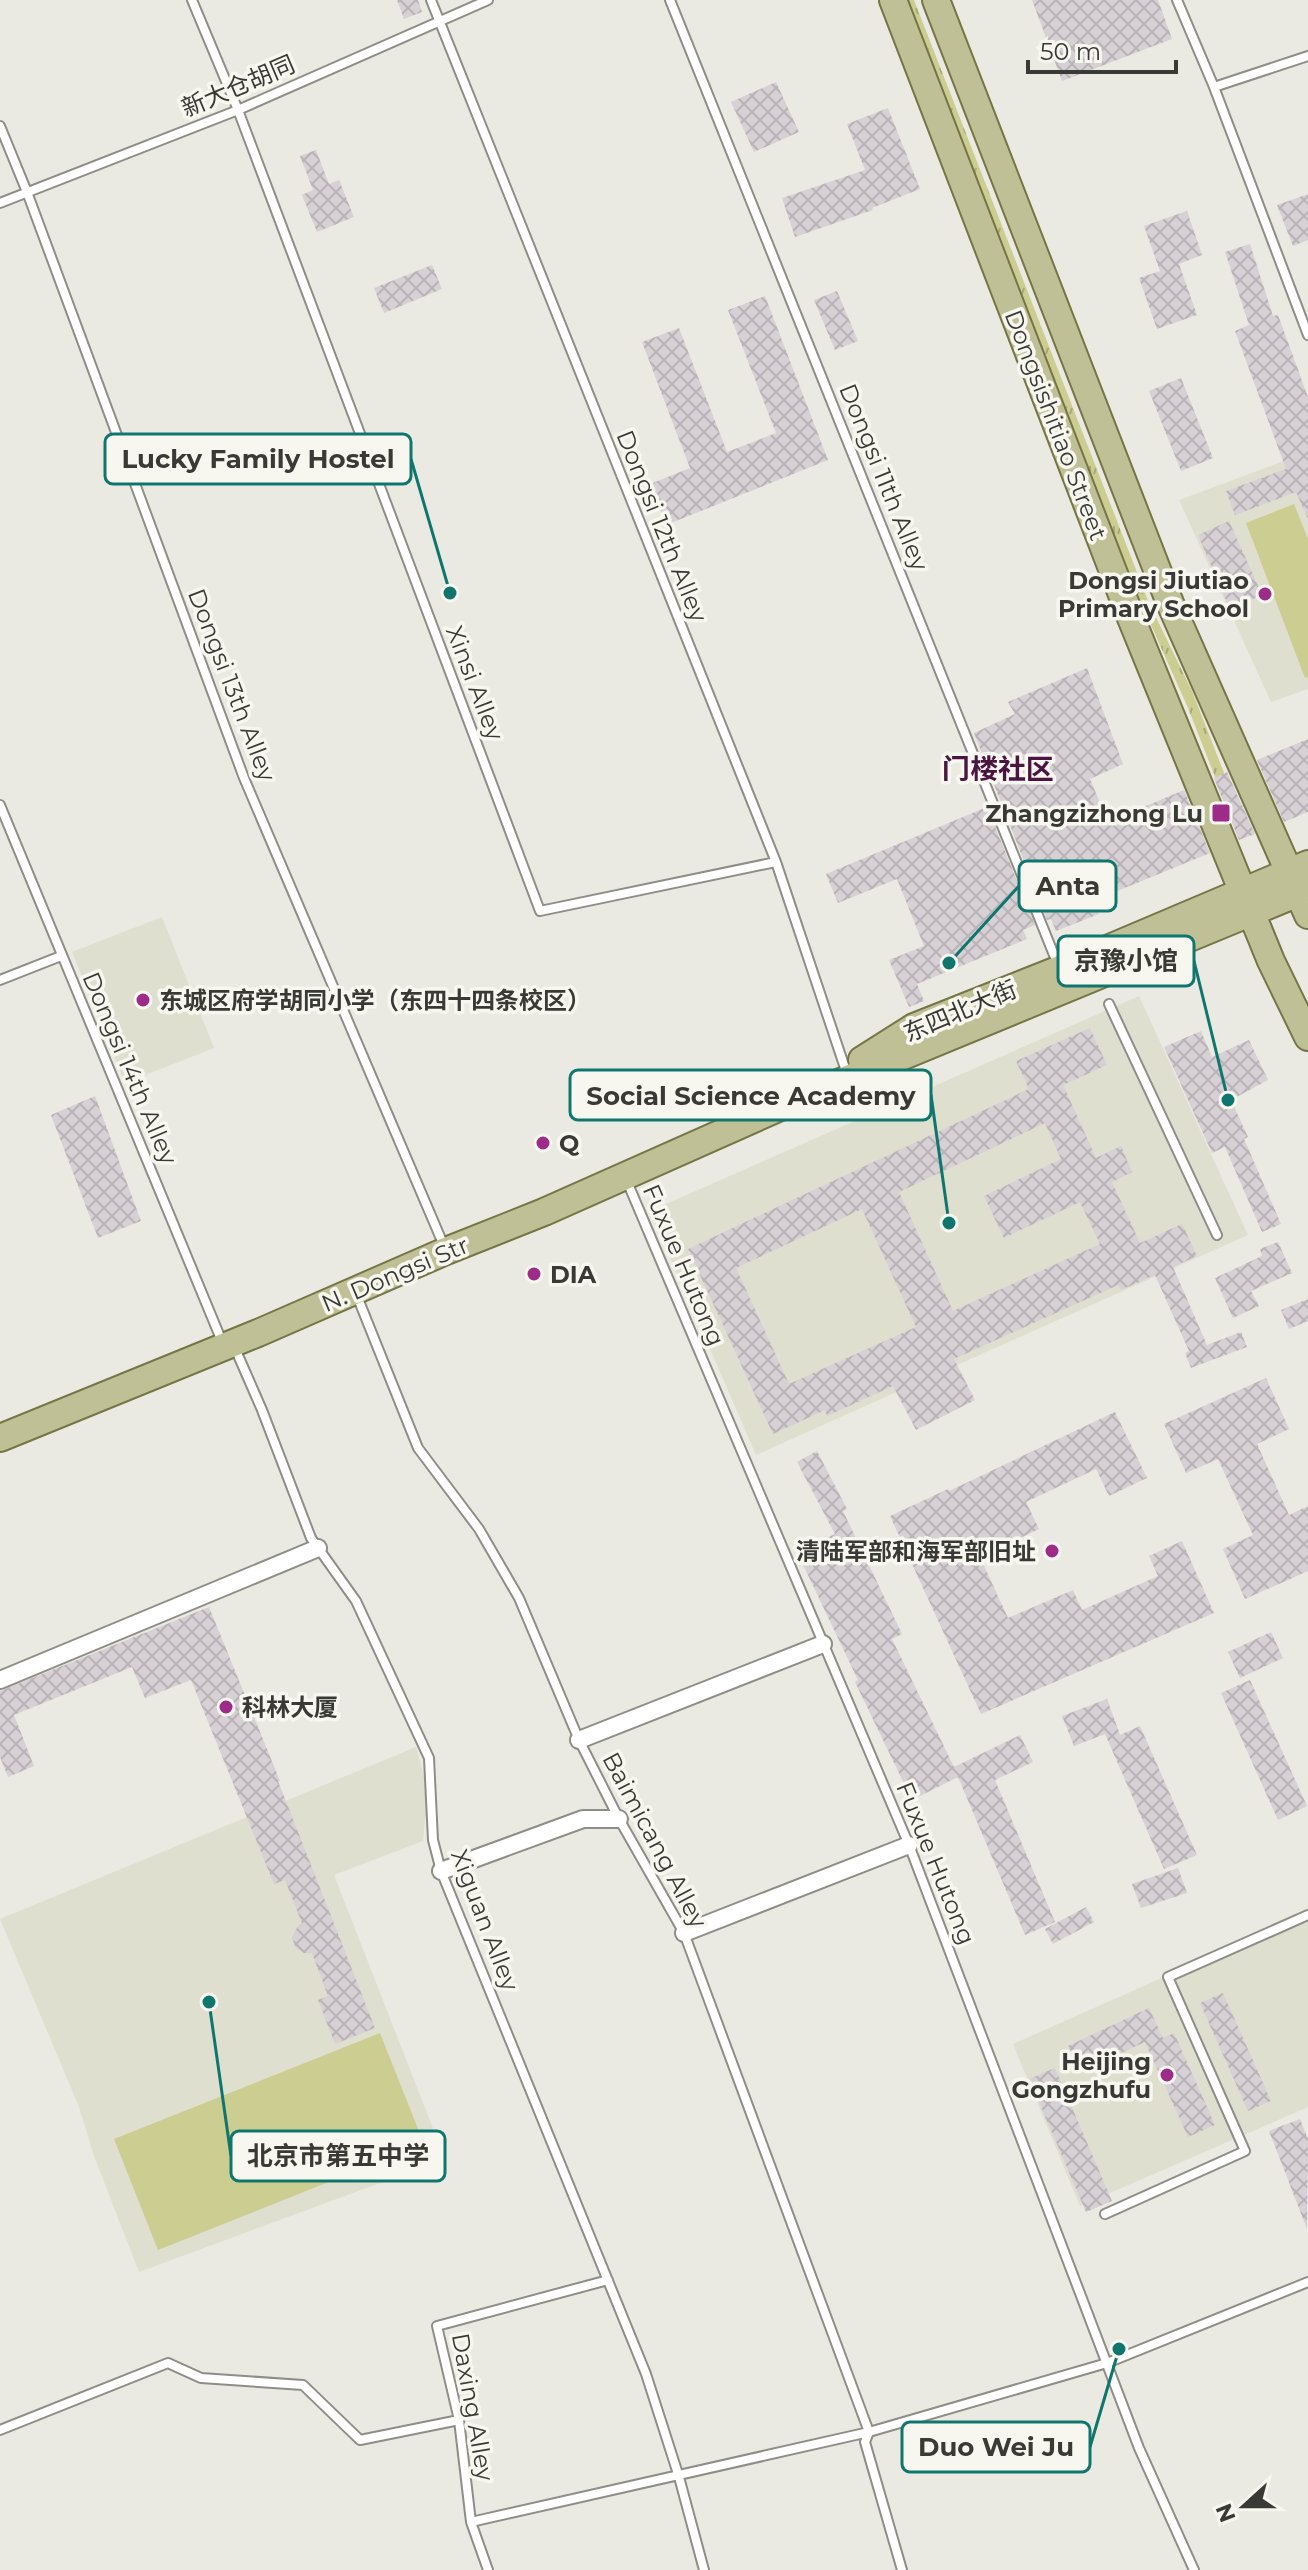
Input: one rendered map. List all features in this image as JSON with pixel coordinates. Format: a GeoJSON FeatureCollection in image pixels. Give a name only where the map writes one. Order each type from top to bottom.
{"type":"FeatureCollection","features":[{"type":"Feature","properties":{"kind":"main road","name":"Dongsishitiao Street"},"geometry":{"type":"LineString","coordinates":[[893,0],[1131,618],[1271,961],[1308,1037]]}},
{"type":"Feature","properties":{"kind":"main road","name":"Dongsishitiao Street"},"geometry":{"type":"LineString","coordinates":[[936,0],[1170,603],[1302,887]]}},
{"type":"Feature","properties":{"kind":"main road","name":"东四北大街"},"geometry":{"type":"LineString","coordinates":[[787,1104],[914,1027],[1060,969],[1247,902],[1302,887]]}},
{"type":"Feature","properties":{"kind":"main road","name":"东四北大街"},"geometry":{"type":"LineString","coordinates":[[787,1104],[1247,902]]}},
{"type":"Feature","properties":{"kind":"main road","name":"N. Dongsi Str"},"geometry":{"type":"LineString","coordinates":[[0,1438],[544,1212],[787,1104]]}},
{"type":"Feature","properties":{"kind":"street"},"geometry":{"type":"LineString","coordinates":[[0,1680],[318,1548]]}},
{"type":"Feature","properties":{"kind":"street"},"geometry":{"type":"LineString","coordinates":[[579,1740],[823,1644]]}},
{"type":"Feature","properties":{"kind":"street"},"geometry":{"type":"LineString","coordinates":[[441,1871],[583,1819],[619,1819]]}},
{"type":"Feature","properties":{"kind":"street"},"geometry":{"type":"LineString","coordinates":[[684,1933],[909,1845]]}},
{"type":"Feature","properties":{"kind":"lane"},"geometry":{"type":"LineString","coordinates":[[192,0],[238,110]]}},
{"type":"Feature","properties":{"kind":"lane","name":"Dongsi 12th Alley"},"geometry":{"type":"LineString","coordinates":[[431,0],[776,862],[846,1071]]}},
{"type":"Feature","properties":{"kind":"lane","name":"新大仓胡同"},"geometry":{"type":"LineString","coordinates":[[0,203],[238,110],[488,0]]}},
{"type":"Feature","properties":{"kind":"lane","name":"Dongsi 11th Alley"},"geometry":{"type":"LineString","coordinates":[[670,0],[1060,969]]}},
{"type":"Feature","properties":{"kind":"lane"},"geometry":{"type":"LineString","coordinates":[[1177,0],[1214,87],[1308,335]]}},
{"type":"Feature","properties":{"kind":"lane"},"geometry":{"type":"LineString","coordinates":[[1214,87],[1308,56]]}},
{"type":"Feature","properties":{"kind":"lane","name":"Xinsi Alley"},"geometry":{"type":"LineString","coordinates":[[238,110],[540,911],[776,862]]}},
{"type":"Feature","properties":{"kind":"lane","name":"Dongsi 13th Alley"},"geometry":{"type":"LineString","coordinates":[[0,126],[244,778],[446,1251]]}},
{"type":"Feature","properties":{"kind":"lane","name":"Dongsi 14th Alley"},"geometry":{"type":"LineString","coordinates":[[0,805],[61,956],[228,1344]]}},
{"type":"Feature","properties":{"kind":"lane"},"geometry":{"type":"LineString","coordinates":[[0,980],[61,956]]}},
{"type":"Feature","properties":{"kind":"lane"},"geometry":{"type":"LineString","coordinates":[[1109,1004],[1217,1235]]}},
{"type":"Feature","properties":{"kind":"lane","name":"Fuxue Hutong"},"geometry":{"type":"LineString","coordinates":[[625,1177],[909,1845],[1139,2448],[1194,2570]]}},
{"type":"Feature","properties":{"kind":"lane","name":"Baimicang Alley"},"geometry":{"type":"LineString","coordinates":[[354,1291],[418,1448],[479,1529],[519,1598],[579,1740],[619,1819],[684,1933],[869,2432],[865,2442],[902,2570]]}},
{"type":"Feature","properties":{"kind":"lane","name":"Xiguan Alley"},"geometry":{"type":"LineString","coordinates":[[228,1344],[262,1410],[311,1538],[356,1601],[429,1758],[433,1840],[441,1871],[646,2374],[679,2477],[704,2570]]}},
{"type":"Feature","properties":{"kind":"lane"},"geometry":{"type":"LineString","coordinates":[[1105,2214],[1245,2151],[1168,1977],[1308,1915]]}},
{"type":"Feature","properties":{"kind":"lane","name":"Daxing Alley"},"geometry":{"type":"LineString","coordinates":[[488,2570],[471,2522],[459,2420],[437,2326],[608,2280]]}},
{"type":"Feature","properties":{"kind":"lane"},"geometry":{"type":"LineString","coordinates":[[471,2522],[869,2432],[1107,2363],[1308,2282]]}},
{"type":"Feature","properties":{"kind":"lane"},"geometry":{"type":"LineString","coordinates":[[0,2430],[168,2363],[201,2378],[303,2385],[360,2440],[459,2420]]}},
{"type":"Feature","properties":{"kind":"shaded area","name":"Dongsi Jiutiao Primary School"},"geometry":{"type":"Polygon","coordinates":[[[1308,452],[1308,689],[1271,702],[1179,500],[1308,452]]]}},
{"type":"Feature","properties":{"kind":"shaded area","name":"东城区府学胡同小学（东四十四条校区）"},"geometry":{"type":"Polygon","coordinates":[[[162,917],[214,1048],[125,1083],[72,952],[162,917]]]}},
{"type":"Feature","properties":{"kind":"shaded area"},"geometry":{"type":"Polygon","coordinates":[[[1139,996],[1248,1235],[756,1455],[650,1211],[1139,996]]]}},
{"type":"Feature","properties":{"kind":"shaded area"},"geometry":{"type":"Polygon","coordinates":[[[416,1747],[428,1792],[429,1806],[423,1841],[334,1875],[445,2159],[139,2272],[94,2156],[79,2107],[0,1919],[416,1747]]]}},
{"type":"Feature","properties":{"kind":"shaded area","name":"Heijing Gongzhufu"},"geometry":{"type":"Polygon","coordinates":[[[1308,1913],[1308,2107],[1080,2206],[1013,2044],[1308,1913]]]}},
{"type":"Feature","properties":{"kind":"green space"},"geometry":{"type":"Polygon","coordinates":[[[906,0],[914,0],[1149,603],[1192,691],[1248,834],[1239,838],[1188,708],[1131,580],[906,0]]]}},
{"type":"Feature","properties":{"kind":"green space"},"geometry":{"type":"Polygon","coordinates":[[[1294,504],[1308,539],[1308,677],[1305,678],[1246,523],[1294,504]]]}},
{"type":"Feature","properties":{"kind":"green space"},"geometry":{"type":"Polygon","coordinates":[[[380,2033],[424,2144],[158,2250],[114,2139],[380,2033]]]}},
{"type":"Feature","properties":{"kind":"building"},"geometry":{"type":"Polygon","coordinates":[[[397,0],[418,0],[422,12],[404,19],[397,0]]]}},
{"type":"Feature","properties":{"kind":"building"},"geometry":{"type":"Polygon","coordinates":[[[1032,0],[1158,0],[1172,39],[1062,81],[1032,0]]]}},
{"type":"Feature","properties":{"kind":"building"},"geometry":{"type":"Polygon","coordinates":[[[776,82],[799,132],[754,152],[731,102],[776,82]]]}},
{"type":"Feature","properties":{"kind":"building"},"geometry":{"type":"Polygon","coordinates":[[[888,108],[920,189],[873,210],[795,237],[782,198],[865,170],[847,124],[888,108]]]}},
{"type":"Feature","properties":{"kind":"building"},"geometry":{"type":"Polygon","coordinates":[[[316,150],[329,184],[339,180],[354,217],[317,232],[302,195],[313,190],[300,156],[316,150]]]}},
{"type":"Feature","properties":{"kind":"building"},"geometry":{"type":"Polygon","coordinates":[[[1308,194],[1308,240],[1293,246],[1277,205],[1308,194]]]}},
{"type":"Feature","properties":{"kind":"building"},"geometry":{"type":"Polygon","coordinates":[[[1187,211],[1202,255],[1179,264],[1197,315],[1157,329],[1139,278],[1160,271],[1144,226],[1187,211]]]}},
{"type":"Feature","properties":{"kind":"building"},"geometry":{"type":"Polygon","coordinates":[[[1250,244],[1273,316],[1278,315],[1308,397],[1308,519],[1296,492],[1235,515],[1226,491],[1286,469],[1235,331],[1249,325],[1225,252],[1250,244]]]}},
{"type":"Feature","properties":{"kind":"building"},"geometry":{"type":"Polygon","coordinates":[[[432,265],[442,289],[384,313],[374,288],[432,265]]]}},
{"type":"Feature","properties":{"kind":"building"},"geometry":{"type":"Polygon","coordinates":[[[837,291],[858,341],[835,350],[814,300],[837,291]]]}},
{"type":"Feature","properties":{"kind":"building"},"geometry":{"type":"Polygon","coordinates":[[[765,296],[828,460],[666,525],[650,484],[690,468],[642,342],[679,328],[727,452],[776,433],[728,310],[765,296]]]}},
{"type":"Feature","properties":{"kind":"building"},"geometry":{"type":"Polygon","coordinates":[[[1181,378],[1213,458],[1181,471],[1149,391],[1181,378]]]}},
{"type":"Feature","properties":{"kind":"building"},"geometry":{"type":"Polygon","coordinates":[[[1229,521],[1262,595],[1230,609],[1198,535],[1229,521]]]}},
{"type":"Feature","properties":{"kind":"building"},"geometry":{"type":"Polygon","coordinates":[[[1087,668],[1123,764],[1090,779],[1108,822],[1184,790],[1210,853],[1093,901],[1099,914],[1056,931],[1051,919],[1047,920],[974,733],[1015,714],[1008,702],[1087,668]]]}},
{"type":"Feature","properties":{"kind":"building"},"geometry":{"type":"Polygon","coordinates":[[[1308,739],[1308,812],[1284,822],[1257,760],[1308,739]]]}},
{"type":"Feature","properties":{"kind":"building"},"geometry":{"type":"Polygon","coordinates":[[[1227,772],[1255,834],[1239,840],[1214,778],[1227,772]]]}},
{"type":"Feature","properties":{"kind":"building"},"geometry":{"type":"Polygon","coordinates":[[[987,807],[1035,925],[1023,930],[1027,939],[917,984],[924,1001],[909,1007],[889,960],[924,946],[897,879],[838,903],[826,874],[987,807]]]}},
{"type":"Feature","properties":{"kind":"building"},"geometry":{"type":"Polygon","coordinates":[[[1090,1028],[1107,1065],[1063,1085],[1096,1158],[1121,1146],[1132,1172],[1112,1182],[1140,1243],[1182,1224],[1197,1256],[1173,1267],[1207,1345],[1241,1332],[1247,1347],[1191,1368],[1185,1353],[1189,1351],[1155,1275],[1121,1290],[1118,1285],[954,1359],[975,1400],[916,1430],[893,1386],[827,1416],[825,1410],[773,1434],[688,1249],[1029,1089],[1016,1061],[1090,1028]],[[1045,1123],[899,1192],[953,1311],[1100,1244],[1080,1202],[1004,1238],[984,1196],[1061,1159],[1045,1123]],[[862,1209],[736,1268],[789,1384],[916,1327],[862,1209]]]}},
{"type":"Feature","properties":{"kind":"building"},"geometry":{"type":"Polygon","coordinates":[[[1201,1031],[1212,1057],[1249,1040],[1268,1080],[1231,1100],[1248,1137],[1244,1139],[1281,1224],[1262,1232],[1225,1147],[1212,1153],[1164,1047],[1201,1031]]]}},
{"type":"Feature","properties":{"kind":"building"},"geometry":{"type":"Polygon","coordinates":[[[95,1096],[141,1221],[98,1238],[51,1115],[95,1096]]]}},
{"type":"Feature","properties":{"kind":"building"},"geometry":{"type":"Polygon","coordinates":[[[1278,1242],[1292,1273],[1251,1291],[1259,1306],[1233,1318],[1215,1278],[1262,1256],[1260,1249],[1278,1242]]]}},
{"type":"Feature","properties":{"kind":"building"},"geometry":{"type":"Polygon","coordinates":[[[1308,1299],[1308,1321],[1289,1329],[1281,1310],[1308,1299]]]}},
{"type":"Feature","properties":{"kind":"building"},"geometry":{"type":"Polygon","coordinates":[[[1266,1378],[1289,1429],[1257,1444],[1289,1515],[1308,1506],[1308,1571],[1245,1599],[1223,1549],[1253,1535],[1218,1459],[1186,1473],[1164,1424],[1266,1378]]]}},
{"type":"Feature","properties":{"kind":"building"},"geometry":{"type":"Polygon","coordinates":[[[1115,1412],[1147,1478],[1109,1496],[1096,1469],[1026,1502],[1039,1529],[980,1557],[1008,1618],[1073,1590],[1082,1610],[1158,1576],[1149,1556],[1182,1541],[1214,1613],[981,1714],[890,1516],[1115,1412]]]}},
{"type":"Feature","properties":{"kind":"building"},"geometry":{"type":"Polygon","coordinates":[[[817,1451],[847,1509],[843,1511],[902,1634],[892,1639],[954,1767],[1020,1735],[1033,1762],[995,1780],[1055,1922],[1025,1935],[958,1777],[912,1800],[797,1552],[835,1534],[797,1462],[817,1451]]]}},
{"type":"Feature","properties":{"kind":"building","name":"科林大厦"},"geometry":{"type":"Polygon","coordinates":[[[209,1607],[375,2028],[335,2044],[318,2000],[328,1996],[312,1953],[296,1948],[292,1938],[302,1923],[285,1880],[274,1884],[191,1680],[145,1698],[132,1667],[14,1715],[34,1766],[8,1777],[0,1757],[0,1691],[209,1607]]]}},
{"type":"Feature","properties":{"kind":"building"},"geometry":{"type":"Polygon","coordinates":[[[1271,1632],[1283,1658],[1240,1678],[1228,1652],[1271,1632]]]}},
{"type":"Feature","properties":{"kind":"building"},"geometry":{"type":"Polygon","coordinates":[[[1250,1680],[1307,1806],[1278,1820],[1221,1693],[1250,1680]]]}},
{"type":"Feature","properties":{"kind":"building"},"geometry":{"type":"Polygon","coordinates":[[[1107,1699],[1120,1735],[1140,1726],[1197,1855],[1164,1869],[1105,1734],[1074,1746],[1062,1716],[1107,1699]]]}},
{"type":"Feature","properties":{"kind":"building"},"geometry":{"type":"Polygon","coordinates":[[[1178,1868],[1187,1893],[1141,1908],[1132,1884],[1178,1868]]]}},
{"type":"Feature","properties":{"kind":"building"},"geometry":{"type":"Polygon","coordinates":[[[1086,1907],[1094,1922],[1053,1944],[1045,1929],[1086,1907]]]}},
{"type":"Feature","properties":{"kind":"building"},"geometry":{"type":"Polygon","coordinates":[[[1223,1993],[1271,2101],[1248,2111],[1200,2003],[1223,1993]]]}},
{"type":"Feature","properties":{"kind":"building"},"geometry":{"type":"Polygon","coordinates":[[[1149,2008],[1163,2038],[1174,2033],[1215,2125],[1188,2137],[1145,2042],[1080,2072],[1068,2046],[1149,2008]]]}},
{"type":"Feature","properties":{"kind":"building"},"geometry":{"type":"Polygon","coordinates":[[[1055,2068],[1112,2201],[1086,2212],[1029,2079],[1055,2068]]]}},
{"type":"Feature","properties":{"kind":"building"},"geometry":{"type":"Polygon","coordinates":[[[1300,2119],[1308,2139],[1307,2229],[1269,2131],[1300,2119]]]}},
{"type":"Feature","properties":{"kind":"place","name":"Lucky Family Hostel"},"geometry":{"type":"Point","coordinates":[450,593]}},
{"type":"Feature","properties":{"kind":"place","name":"Dongsi Jiutiao Primary School"},"geometry":{"type":"Point","coordinates":[1265,594]}},
{"type":"Feature","properties":{"kind":"place","name":"Zhangzizhong Lu"},"geometry":{"type":"Point","coordinates":[1221,813]}},
{"type":"Feature","properties":{"kind":"place","name":"Anta"},"geometry":{"type":"Point","coordinates":[949,963]}},
{"type":"Feature","properties":{"kind":"place","name":"东城区府学胡同小学（东四十四条校区）"},"geometry":{"type":"Point","coordinates":[143,1000]}},
{"type":"Feature","properties":{"kind":"place","name":"京豫小馆"},"geometry":{"type":"Point","coordinates":[1228,1100]}},
{"type":"Feature","properties":{"kind":"place","name":"Q"},"geometry":{"type":"Point","coordinates":[543,1143]}},
{"type":"Feature","properties":{"kind":"place","name":"Social Science Academy"},"geometry":{"type":"Point","coordinates":[949,1223]}},
{"type":"Feature","properties":{"kind":"place","name":"DIA"},"geometry":{"type":"Point","coordinates":[534,1274]}},
{"type":"Feature","properties":{"kind":"place","name":"清陆军部和海军部旧址"},"geometry":{"type":"Point","coordinates":[1052,1551]}},
{"type":"Feature","properties":{"kind":"place","name":"科林大厦"},"geometry":{"type":"Point","coordinates":[226,1707]}},
{"type":"Feature","properties":{"kind":"place","name":"北京市第五中学"},"geometry":{"type":"Point","coordinates":[209,2002]}},
{"type":"Feature","properties":{"kind":"place","name":"Heijing Gongzhufu"},"geometry":{"type":"Point","coordinates":[1167,2075]}},
{"type":"Feature","properties":{"kind":"place","name":"Duo Wei Ju"},"geometry":{"type":"Point","coordinates":[1119,2349]}},
{"type":"Feature","properties":{"kind":"district","name":"门楼社区"},"geometry":{"type":"Point","coordinates":[998,769]}}]}
